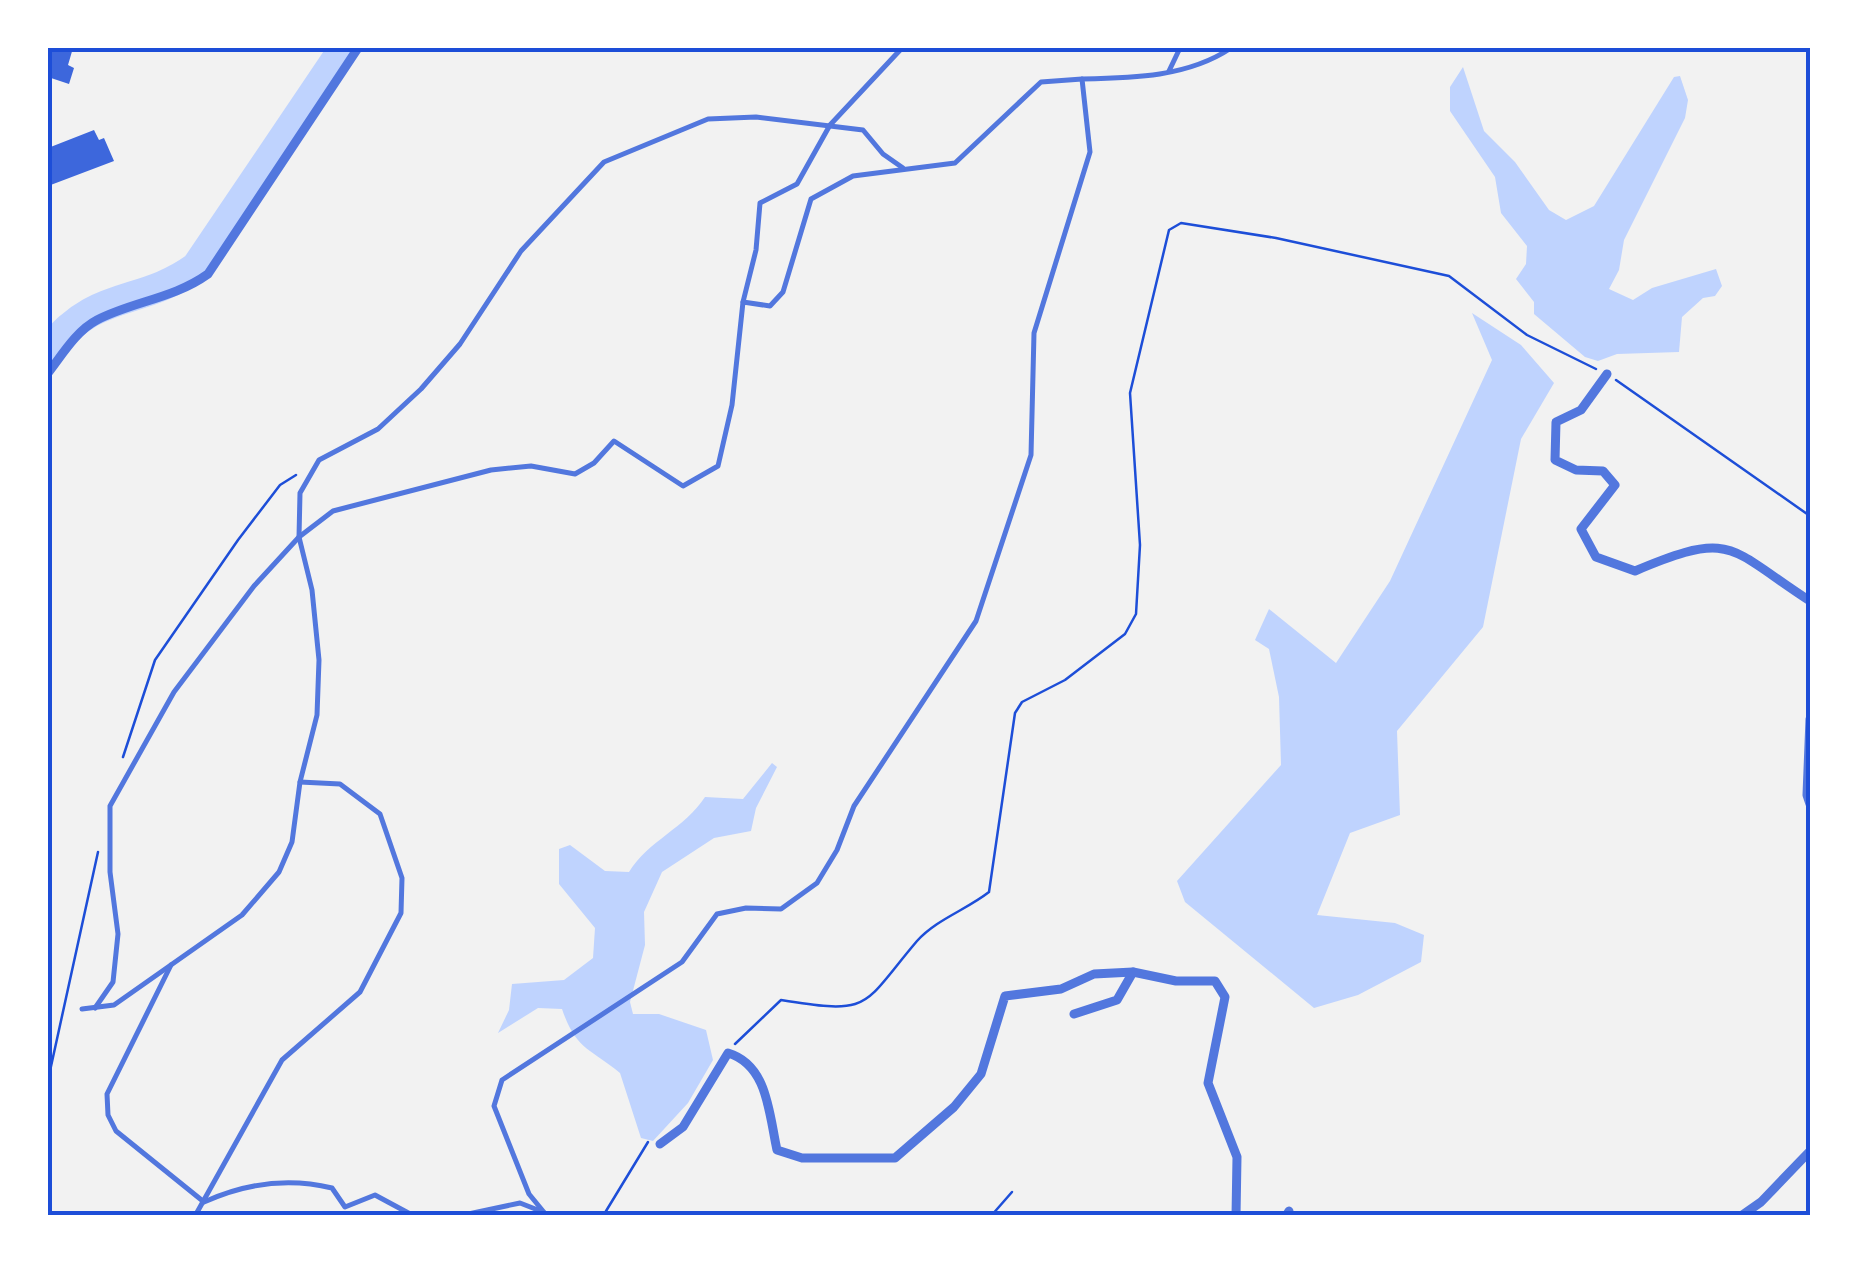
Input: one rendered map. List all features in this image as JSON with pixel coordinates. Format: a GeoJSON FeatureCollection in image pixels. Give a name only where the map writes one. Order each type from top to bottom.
{"type":"FeatureCollection","features":[{"type":"Feature","properties":{"kind":"street"},"geometry":{"type":"LineString","coordinates":[[48,373],[80,333],[96,320],[183,292],[208,274],[358,48]]}},
{"type":"Feature","properties":{"kind":"street"},"geometry":{"type":"LineString","coordinates":[[352,57],[368,48]]}},
{"type":"Feature","properties":{"kind":"street"},"geometry":{"type":"LineString","coordinates":[[1607,374],[1581,410],[1556,422],[1555,460],[1576,470],[1602,471],[1616,485],[1581,529],[1596,557],[1636,571],[1680,552],[1720,545],[1754,560],[1810,602]]}},
{"type":"Feature","properties":{"kind":"street"},"geometry":{"type":"LineString","coordinates":[[1810,719],[1810,804]]}},
{"type":"Feature","properties":{"kind":"street"},"geometry":{"type":"LineString","coordinates":[[1074,1014],[1117,1000],[1134,972]]}},
{"type":"Feature","properties":{"kind":"street"},"geometry":{"type":"LineString","coordinates":[[660,1144],[683,1128],[728,1052],[752,1064],[764,1089],[777,1150],[802,1158],[895,1158],[954,1107],[981,1074],[1005,996],[1061,990],[1094,974],[1134,972],[1176,981],[1215,981],[1225,996],[1208,1083],[1237,1157],[1236,1216]]}},
{"type":"Feature","properties":{"kind":"street"},"geometry":{"type":"LineString","coordinates":[[1741,1216],[1761,1202],[1810,1151]]}},
{"type":"Feature","properties":{"kind":"lane"},"geometry":{"type":"LineString","coordinates":[[95,1008],[113,982],[118,934],[110,872],[110,806],[174,692],[254,586],[298,538],[333,511],[491,470],[531,466],[575,474],[594,463],[614,441],[682,486],[718,466],[732,406],[743,302],[756,250],[760,203],[798,184],[830,124],[902,48]]}},
{"type":"Feature","properties":{"kind":"lane"},"geometry":{"type":"LineString","coordinates":[[1169,71],[1180,48]]}},
{"type":"Feature","properties":{"kind":"lane"},"geometry":{"type":"LineString","coordinates":[[743,302],[770,306],[783,292],[811,199],[854,176],[955,164],[1041,82],[1138,78],[1208,63],[1231,48]]}},
{"type":"Feature","properties":{"kind":"lane"},"geometry":{"type":"LineString","coordinates":[[547,1214],[530,1194],[494,1106],[502,1080],[682,962],[716,914],[746,908],[781,909],[818,883],[837,850],[854,806],[976,621],[1031,455],[1034,332],[1090,152],[1082,79]]}},
{"type":"Feature","properties":{"kind":"lane"},"geometry":{"type":"LineString","coordinates":[[82,1009],[114,1004],[242,915],[279,872],[292,842],[300,782],[316,715],[319,660],[312,590],[298,538],[300,493],[319,460],[378,428],[422,389],[460,344],[521,251],[604,162],[708,119],[756,117],[863,130],[883,154],[905,170]]}},
{"type":"Feature","properties":{"kind":"lane"},"geometry":{"type":"LineString","coordinates":[[195,1216],[282,1060],[360,992],[401,913],[402,878],[380,814],[340,784],[300,782]]}},
{"type":"Feature","properties":{"kind":"lane"},"geometry":{"type":"LineString","coordinates":[[172,962],[107,1094],[108,1115],[116,1131],[204,1202]]}},
{"type":"Feature","properties":{"kind":"lane"},"geometry":{"type":"LineString","coordinates":[[204,1202],[240,1186],[303,1181],[332,1188],[345,1207],[376,1195],[414,1216]]}},
{"type":"Feature","properties":{"kind":"lane"},"geometry":{"type":"LineString","coordinates":[[459,1216],[520,1203],[547,1214]]}},
{"type":"Feature","properties":{"kind":"path"},"geometry":{"type":"LineString","coordinates":[[728,1052],[772,1004],[782,1000],[840,1010],[864,1004],[888,982],[918,941],[989,892],[1016,712],[1022,702],[1064,680],[1125,634],[1136,614],[1140,544],[1130,393],[1168,230],[1181,223],[1276,238],[1448,276],[1527,335],[1607,374],[1810,516]]}},
{"type":"Feature","properties":{"kind":"path"},"geometry":{"type":"LineString","coordinates":[[603,1216],[644,1141],[660,1144]]}},
{"type":"Feature","properties":{"kind":"path"},"geometry":{"type":"LineString","coordinates":[[991,1216],[1012,1192]]}},
{"type":"Feature","properties":{"kind":"water"},"geometry":{"type":"Polygon","coordinates":[[[1463,67],[1484,131],[1515,162],[1549,210],[1566,220],[1594,206],[1674,77],[1680,76],[1688,100],[1685,118],[1624,240],[1619,270],[1609,289],[1633,300],[1652,288],[1716,269],[1722,286],[1715,296],[1703,298],[1682,317],[1679,352],[1617,354],[1598,361],[1585,357],[1534,314],[1534,302],[1516,279],[1526,264],[1527,246],[1501,213],[1495,177],[1450,111],[1450,87],[1463,67]]]}},
{"type":"Feature","properties":{"kind":"water"},"geometry":{"type":"Polygon","coordinates":[[[1472,313],[1521,345],[1554,383],[1521,439],[1483,627],[1397,731],[1400,815],[1350,833],[1317,915],[1395,923],[1424,935],[1421,962],[1358,995],[1314,1008],[1185,902],[1177,881],[1281,765],[1279,697],[1269,649],[1255,640],[1269,609],[1336,663],[1390,581],[1492,360],[1472,313]]]}},
{"type":"Feature","properties":{"kind":"water"},"geometry":{"type":"Polygon","coordinates":[[[772,763],[777,767],[756,808],[751,831],[714,838],[662,872],[644,912],[645,945],[630,1002],[633,1014],[659,1014],[706,1030],[713,1060],[688,1103],[653,1141],[641,1138],[620,1073],[579,1041],[562,1009],[538,1008],[498,1033],[509,1010],[512,984],[564,980],[593,958],[595,928],[559,884],[559,849],[570,845],[605,871],[629,872],[705,797],[743,799],[772,763]]]}},
{"type":"Feature","properties":{"kind":"building"},"geometry":{"type":"Polygon","coordinates":[[[48,48],[73,48],[68,65],[74,68],[69,84],[48,77],[48,48]]]}},
{"type":"Feature","properties":{"kind":"building"},"geometry":{"type":"Polygon","coordinates":[[[94,130],[99,140],[104,138],[114,161],[48,186],[48,148],[94,130]]]}},
{"type":"Feature","properties":{"kind":"waterway"},"geometry":{"type":"LineString","coordinates":[[48,350],[84,316],[175,280],[196,267],[344,48]]}}]}
